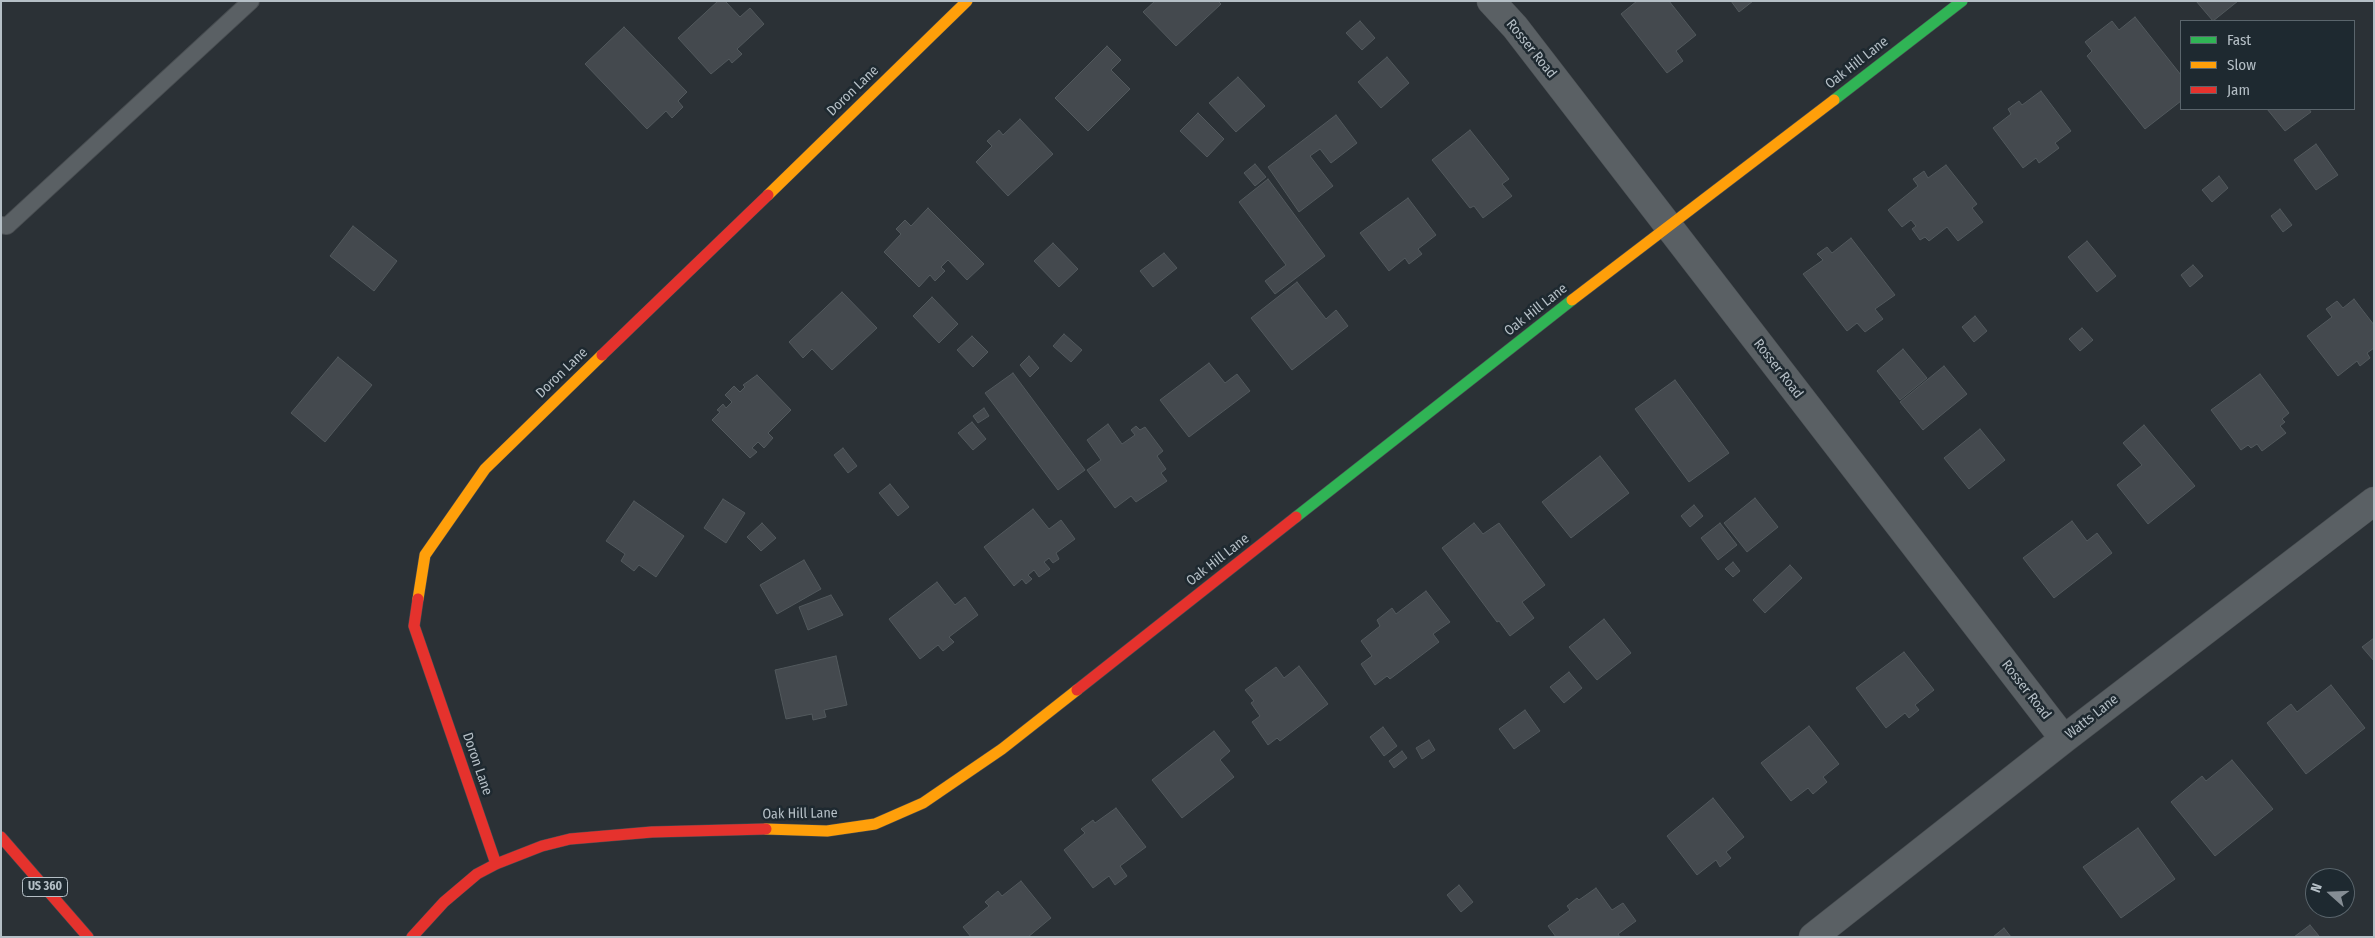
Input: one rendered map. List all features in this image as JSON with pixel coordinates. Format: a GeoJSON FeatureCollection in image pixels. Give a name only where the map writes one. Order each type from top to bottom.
{"type":"FeatureCollection","features":[{"type":"Feature","properties":{"kind":"main road","name":"Doron Lane"},"geometry":{"type":"LineString","coordinates":[[496,864],[414,626],[425,555],[485,469],[967,1]]}},
{"type":"Feature","properties":{"kind":"main road","name":"Oak Hill Lane"},"geometry":{"type":"LineString","coordinates":[[412,937],[444,902],[477,874],[496,864],[542,846],[570,839],[652,832],[789,829],[827,831],[875,824],[923,803],[1002,749],[1550,318],[1962,1]]}},
{"type":"Feature","properties":{"kind":"main road","name":"US 360"},"geometry":{"type":"LineString","coordinates":[[1,837],[88,937]]}},
{"type":"Feature","properties":{"kind":"street","name":"Rosser Road"},"geometry":{"type":"LineString","coordinates":[[1491,1],[1515,27],[2064,739]]}},
{"type":"Feature","properties":{"kind":"street","name":"Watts Lane"},"geometry":{"type":"LineString","coordinates":[[1813,937],[2064,739],[2374,501]]}},
{"type":"Feature","properties":{"kind":"lane"},"geometry":{"type":"LineString","coordinates":[[1,225],[7,226],[251,1]]}},
{"type":"Feature","properties":{"kind":"building"},"geometry":{"type":"Polygon","coordinates":[[[718,1],[725,1],[740,17],[750,8],[764,24],[737,49],[742,54],[732,63],[729,59],[711,74],[678,38],[718,1]]]}},
{"type":"Feature","properties":{"kind":"building"},"geometry":{"type":"Polygon","coordinates":[[[1155,1],[1218,1],[1221,4],[1176,46],[1143,12],[1155,1]]]}},
{"type":"Feature","properties":{"kind":"building"},"geometry":{"type":"Polygon","coordinates":[[[1637,1],[1669,1],[1696,35],[1676,51],[1683,61],[1667,73],[1621,14],[1637,1]]]}},
{"type":"Feature","properties":{"kind":"building"},"geometry":{"type":"Polygon","coordinates":[[[1731,1],[1753,1],[1739,12],[1731,1]]]}},
{"type":"Feature","properties":{"kind":"building"},"geometry":{"type":"Polygon","coordinates":[[[2196,1],[2238,1],[2214,20],[2212,20],[2196,1]]]}},
{"type":"Feature","properties":{"kind":"building"},"geometry":{"type":"Polygon","coordinates":[[[2135,17],[2180,74],[2180,102],[2145,129],[2087,56],[2092,51],[2085,42],[2112,21],[2119,30],[2135,17]]]}},
{"type":"Feature","properties":{"kind":"building"},"geometry":{"type":"Polygon","coordinates":[[[1360,21],[1375,38],[1362,50],[1346,33],[1360,21]]]}},
{"type":"Feature","properties":{"kind":"building"},"geometry":{"type":"Polygon","coordinates":[[[624,27],[687,92],[678,101],[683,107],[672,118],[666,111],[647,129],[585,64],[624,27]]]}},
{"type":"Feature","properties":{"kind":"building"},"geometry":{"type":"Polygon","coordinates":[[[1107,46],[1121,60],[1111,70],[1130,89],[1088,131],[1055,98],[1107,46]]]}},
{"type":"Feature","properties":{"kind":"building"},"geometry":{"type":"Polygon","coordinates":[[[1387,57],[1409,83],[1381,108],[1358,82],[1387,57]]]}},
{"type":"Feature","properties":{"kind":"building"},"geometry":{"type":"Polygon","coordinates":[[[1238,77],[1265,106],[1236,132],[1209,103],[1238,77]]]}},
{"type":"Feature","properties":{"kind":"building"},"geometry":{"type":"Polygon","coordinates":[[[2041,91],[2071,131],[2055,143],[2059,148],[2039,163],[2036,158],[2023,168],[1993,128],[2011,114],[2008,109],[2019,101],[2022,105],[2041,91]]]}},
{"type":"Feature","properties":{"kind":"building"},"geometry":{"type":"Polygon","coordinates":[[[2268,110],[2310,110],[2311,112],[2285,131],[2268,110]]]}},
{"type":"Feature","properties":{"kind":"building"},"geometry":{"type":"Polygon","coordinates":[[[1198,113],[1224,139],[1207,157],[1180,131],[1198,113]]]}},
{"type":"Feature","properties":{"kind":"building"},"geometry":{"type":"Polygon","coordinates":[[[1336,115],[1357,143],[1331,163],[1320,149],[1310,156],[1333,186],[1299,212],[1268,167],[1336,115]]]}},
{"type":"Feature","properties":{"kind":"building"},"geometry":{"type":"Polygon","coordinates":[[[1020,119],[1053,154],[1008,196],[976,162],[992,146],[987,141],[999,130],[1003,135],[1020,119]]]}},
{"type":"Feature","properties":{"kind":"building"},"geometry":{"type":"Polygon","coordinates":[[[1470,130],[1509,179],[1502,184],[1512,196],[1483,218],[1474,206],[1470,208],[1432,160],[1470,130]]]}},
{"type":"Feature","properties":{"kind":"building"},"geometry":{"type":"Polygon","coordinates":[[[2316,144],[2338,175],[2316,190],[2294,160],[2316,144]]]}},
{"type":"Feature","properties":{"kind":"building"},"geometry":{"type":"Polygon","coordinates":[[[1255,164],[1266,177],[1255,186],[1244,173],[1255,164]]]}},
{"type":"Feature","properties":{"kind":"building"},"geometry":{"type":"Polygon","coordinates":[[[1946,165],[1977,204],[1972,208],[1983,222],[1958,241],[1947,227],[1929,241],[1925,237],[1920,240],[1912,229],[1916,226],[1911,220],[1902,227],[1888,210],[1918,186],[1913,179],[1924,171],[1928,178],[1946,165]]]}},
{"type":"Feature","properties":{"kind":"building"},"geometry":{"type":"Polygon","coordinates":[[[2219,176],[2228,188],[2212,202],[2202,190],[2219,176]]]}},
{"type":"Feature","properties":{"kind":"building"},"geometry":{"type":"Polygon","coordinates":[[[1268,179],[1325,256],[1275,294],[1265,281],[1286,265],[1239,202],[1268,179]]]}},
{"type":"Feature","properties":{"kind":"building"},"geometry":{"type":"Polygon","coordinates":[[[1408,198],[1436,235],[1418,249],[1422,254],[1409,264],[1405,258],[1389,271],[1360,233],[1408,198]]]}},
{"type":"Feature","properties":{"kind":"building"},"geometry":{"type":"Polygon","coordinates":[[[928,208],[984,264],[967,280],[948,260],[941,267],[945,271],[935,281],[930,275],[919,287],[884,252],[901,234],[896,229],[905,220],[911,226],[928,208]]]}},
{"type":"Feature","properties":{"kind":"building"},"geometry":{"type":"Polygon","coordinates":[[[2280,209],[2292,225],[2283,232],[2271,216],[2280,209]]]}},
{"type":"Feature","properties":{"kind":"building"},"geometry":{"type":"Polygon","coordinates":[[[353,226],[397,261],[374,291],[330,256],[353,226]]]}},
{"type":"Feature","properties":{"kind":"building"},"geometry":{"type":"Polygon","coordinates":[[[1851,238],[1895,295],[1875,309],[1883,319],[1865,332],[1857,323],[1847,331],[1803,274],[1823,260],[1817,254],[1827,247],[1832,253],[1851,238]]]}},
{"type":"Feature","properties":{"kind":"building"},"geometry":{"type":"Polygon","coordinates":[[[2087,241],[2116,276],[2097,292],[2068,257],[2087,241]]]}},
{"type":"Feature","properties":{"kind":"building"},"geometry":{"type":"Polygon","coordinates":[[[1053,243],[1078,269],[1059,287],[1034,261],[1053,243]]]}},
{"type":"Feature","properties":{"kind":"building"},"geometry":{"type":"Polygon","coordinates":[[[1164,253],[1177,268],[1153,287],[1140,271],[1164,253]]]}},
{"type":"Feature","properties":{"kind":"building"},"geometry":{"type":"Polygon","coordinates":[[[2193,265],[2203,276],[2190,287],[2181,275],[2193,265]]]}},
{"type":"Feature","properties":{"kind":"building"},"geometry":{"type":"Polygon","coordinates":[[[1297,282],[1326,319],[1336,310],[1348,326],[1292,370],[1251,318],[1297,282]]]}},
{"type":"Feature","properties":{"kind":"building"},"geometry":{"type":"Polygon","coordinates":[[[842,292],[877,328],[832,370],[812,349],[803,358],[789,342],[842,292]]]}},
{"type":"Feature","properties":{"kind":"building"},"geometry":{"type":"Polygon","coordinates":[[[932,297],[958,324],[939,343],[913,316],[932,297]]]}},
{"type":"Feature","properties":{"kind":"building"},"geometry":{"type":"Polygon","coordinates":[[[2354,299],[2374,325],[2374,348],[2367,353],[2370,358],[2360,366],[2357,361],[2338,376],[2307,336],[2332,317],[2326,309],[2337,301],[2343,308],[2354,299]]]}},
{"type":"Feature","properties":{"kind":"building"},"geometry":{"type":"Polygon","coordinates":[[[1975,316],[1987,331],[1974,342],[1962,327],[1975,316]]]}},
{"type":"Feature","properties":{"kind":"building"},"geometry":{"type":"Polygon","coordinates":[[[2082,328],[2093,340],[2080,351],[2069,339],[2082,328]]]}},
{"type":"Feature","properties":{"kind":"building"},"geometry":{"type":"Polygon","coordinates":[[[1064,334],[1082,350],[1071,362],[1053,346],[1064,334]]]}},
{"type":"Feature","properties":{"kind":"building"},"geometry":{"type":"Polygon","coordinates":[[[972,336],[988,352],[973,367],[957,350],[972,336]]]}},
{"type":"Feature","properties":{"kind":"building"},"geometry":{"type":"Polygon","coordinates":[[[1903,349],[1927,378],[1900,400],[1877,371],[1903,349]]]}},
{"type":"Feature","properties":{"kind":"building"},"geometry":{"type":"Polygon","coordinates":[[[1029,356],[1039,368],[1030,377],[1020,365],[1029,356]]]}},
{"type":"Feature","properties":{"kind":"building"},"geometry":{"type":"Polygon","coordinates":[[[338,357],[372,385],[325,442],[291,413],[338,357]]]}},
{"type":"Feature","properties":{"kind":"building"},"geometry":{"type":"Polygon","coordinates":[[[1209,363],[1225,383],[1237,374],[1250,391],[1189,437],[1160,400],[1209,363]]]}},
{"type":"Feature","properties":{"kind":"building"},"geometry":{"type":"Polygon","coordinates":[[[1944,366],[1967,394],[1923,430],[1900,402],[1944,366]]]}},
{"type":"Feature","properties":{"kind":"building"},"geometry":{"type":"Polygon","coordinates":[[[1013,373],[1085,470],[1058,490],[985,393],[1013,373]]]}},
{"type":"Feature","properties":{"kind":"building"},"geometry":{"type":"Polygon","coordinates":[[[2260,374],[2289,413],[2282,419],[2285,422],[2280,426],[2286,433],[2262,451],[2257,444],[2251,448],[2248,445],[2241,450],[2211,410],[2260,374]]]}},
{"type":"Feature","properties":{"kind":"building"},"geometry":{"type":"Polygon","coordinates":[[[757,375],[791,410],[768,433],[773,438],[764,448],[758,442],[752,448],[757,452],[750,458],[712,420],[720,412],[717,410],[723,404],[726,408],[732,402],[725,395],[734,386],[740,392],[745,387],[743,385],[757,375]]]}},
{"type":"Feature","properties":{"kind":"building"},"geometry":{"type":"Polygon","coordinates":[[[1675,380],[1729,453],[1689,482],[1635,409],[1675,380]]]}},
{"type":"Feature","properties":{"kind":"building"},"geometry":{"type":"Polygon","coordinates":[[[984,408],[989,416],[978,423],[973,416],[984,408]]]}},
{"type":"Feature","properties":{"kind":"building"},"geometry":{"type":"Polygon","coordinates":[[[972,422],[986,439],[973,450],[958,433],[972,422]]]}},
{"type":"Feature","properties":{"kind":"building"},"geometry":{"type":"Polygon","coordinates":[[[1108,424],[1122,444],[1135,435],[1131,430],[1136,426],[1140,430],[1145,427],[1163,451],[1157,456],[1166,469],[1161,473],[1167,481],[1136,502],[1131,496],[1115,508],[1087,470],[1101,460],[1087,440],[1108,424]]]}},
{"type":"Feature","properties":{"kind":"building"},"geometry":{"type":"Polygon","coordinates":[[[2144,425],[2195,486],[2148,524],[2117,485],[2142,465],[2123,443],[2144,425]]]}},
{"type":"Feature","properties":{"kind":"building"},"geometry":{"type":"Polygon","coordinates":[[[1980,429],[2005,460],[1969,489],[1944,458],[1980,429]]]}},
{"type":"Feature","properties":{"kind":"building"},"geometry":{"type":"Polygon","coordinates":[[[843,448],[857,466],[848,473],[834,455],[843,448]]]}},
{"type":"Feature","properties":{"kind":"building"},"geometry":{"type":"Polygon","coordinates":[[[1600,456],[1629,493],[1571,538],[1542,502],[1600,456]]]}},
{"type":"Feature","properties":{"kind":"building"},"geometry":{"type":"Polygon","coordinates":[[[890,484],[909,507],[898,516],[879,493],[890,484]]]}},
{"type":"Feature","properties":{"kind":"building"},"geometry":{"type":"Polygon","coordinates":[[[1755,498],[1778,527],[1747,552],[1724,523],[1755,498]]]}},
{"type":"Feature","properties":{"kind":"building"},"geometry":{"type":"Polygon","coordinates":[[[723,499],[745,513],[726,543],[704,528],[723,499]]]}},
{"type":"Feature","properties":{"kind":"building"},"geometry":{"type":"Polygon","coordinates":[[[634,501],[684,536],[656,577],[639,565],[634,571],[621,561],[625,554],[606,541],[634,501]]]}},
{"type":"Feature","properties":{"kind":"building"},"geometry":{"type":"Polygon","coordinates":[[[1694,505],[1703,516],[1690,527],[1681,516],[1694,505]]]}},
{"type":"Feature","properties":{"kind":"building"},"geometry":{"type":"Polygon","coordinates":[[[1033,509],[1049,529],[1061,520],[1075,539],[1056,553],[1059,559],[1053,563],[1049,558],[1044,562],[1050,569],[1039,577],[1034,570],[1028,575],[1032,579],[1026,584],[1022,579],[1014,586],[984,547],[1033,509]]]}},
{"type":"Feature","properties":{"kind":"building"},"geometry":{"type":"Polygon","coordinates":[[[2072,521],[2087,541],[2097,533],[2112,553],[2054,598],[2023,558],[2072,521]]]}},
{"type":"Feature","properties":{"kind":"building"},"geometry":{"type":"Polygon","coordinates":[[[762,523],[776,538],[761,551],[747,537],[762,523]]]}},
{"type":"Feature","properties":{"kind":"building"},"geometry":{"type":"Polygon","coordinates":[[[1474,523],[1483,534],[1499,523],[1545,585],[1522,602],[1534,618],[1510,636],[1499,621],[1497,622],[1442,548],[1474,523]]]}},
{"type":"Feature","properties":{"kind":"building"},"geometry":{"type":"Polygon","coordinates":[[[1720,523],[1737,545],[1718,560],[1701,538],[1720,523]]]}},
{"type":"Feature","properties":{"kind":"building"},"geometry":{"type":"Polygon","coordinates":[[[804,560],[821,589],[777,614],[760,585],[804,560]]]}},
{"type":"Feature","properties":{"kind":"building"},"geometry":{"type":"Polygon","coordinates":[[[1733,562],[1740,571],[1733,577],[1725,569],[1733,562]]]}},
{"type":"Feature","properties":{"kind":"building"},"geometry":{"type":"Polygon","coordinates":[[[1790,565],[1802,578],[1765,613],[1753,600],[1790,565]]]}},
{"type":"Feature","properties":{"kind":"building"},"geometry":{"type":"Polygon","coordinates":[[[937,582],[955,605],[965,597],[978,615],[949,637],[954,642],[943,651],[938,645],[920,659],[889,619],[937,582]]]}},
{"type":"Feature","properties":{"kind":"building"},"geometry":{"type":"Polygon","coordinates":[[[1426,591],[1450,622],[1433,634],[1439,642],[1390,679],[1387,676],[1375,685],[1361,664],[1372,656],[1361,641],[1380,626],[1377,620],[1392,608],[1396,614],[1426,591]]]}},
{"type":"Feature","properties":{"kind":"building"},"geometry":{"type":"Polygon","coordinates":[[[831,595],[843,615],[808,630],[799,607],[831,595]]]}},
{"type":"Feature","properties":{"kind":"building"},"geometry":{"type":"Polygon","coordinates":[[[1604,619],[1631,653],[1597,680],[1569,647],[1604,619]]]}},
{"type":"Feature","properties":{"kind":"building"},"geometry":{"type":"Polygon","coordinates":[[[2374,638],[2374,661],[2362,647],[2374,638]]]}},
{"type":"Feature","properties":{"kind":"building"},"geometry":{"type":"Polygon","coordinates":[[[1904,652],[1934,690],[1915,705],[1919,710],[1909,718],[1905,713],[1886,728],[1856,688],[1904,652]]]}},
{"type":"Feature","properties":{"kind":"building"},"geometry":{"type":"Polygon","coordinates":[[[836,656],[847,705],[824,710],[826,717],[813,720],[812,714],[786,719],[775,670],[836,656]]]}},
{"type":"Feature","properties":{"kind":"building"},"geometry":{"type":"Polygon","coordinates":[[[1299,666],[1328,704],[1280,741],[1277,738],[1268,745],[1252,722],[1260,716],[1251,703],[1254,701],[1245,690],[1276,667],[1284,678],[1299,666]]]}},
{"type":"Feature","properties":{"kind":"building"},"geometry":{"type":"Polygon","coordinates":[[[1569,672],[1582,688],[1564,703],[1550,687],[1569,672]]]}},
{"type":"Feature","properties":{"kind":"building"},"geometry":{"type":"Polygon","coordinates":[[[2331,685],[2365,728],[2306,774],[2267,723],[2291,704],[2297,712],[2331,685]]]}},
{"type":"Feature","properties":{"kind":"building"},"geometry":{"type":"Polygon","coordinates":[[[1525,710],[1540,731],[1514,749],[1499,729],[1525,710]]]}},
{"type":"Feature","properties":{"kind":"building"},"geometry":{"type":"Polygon","coordinates":[[[1809,726],[1839,764],[1823,777],[1827,782],[1813,794],[1808,788],[1791,801],[1761,763],[1809,726]]]}},
{"type":"Feature","properties":{"kind":"building"},"geometry":{"type":"Polygon","coordinates":[[[1383,727],[1397,746],[1384,756],[1370,737],[1383,727]]]}},
{"type":"Feature","properties":{"kind":"building"},"geometry":{"type":"Polygon","coordinates":[[[1214,731],[1230,751],[1220,760],[1234,777],[1182,818],[1152,780],[1214,731]]]}},
{"type":"Feature","properties":{"kind":"building"},"geometry":{"type":"Polygon","coordinates":[[[1429,740],[1435,750],[1422,759],[1416,748],[1429,740]]]}},
{"type":"Feature","properties":{"kind":"building"},"geometry":{"type":"Polygon","coordinates":[[[1402,751],[1407,758],[1394,768],[1389,761],[1402,751]]]}},
{"type":"Feature","properties":{"kind":"building"},"geometry":{"type":"Polygon","coordinates":[[[2232,760],[2273,809],[2215,856],[2171,802],[2202,776],[2206,781],[2232,760]]]}},
{"type":"Feature","properties":{"kind":"building"},"geometry":{"type":"Polygon","coordinates":[[[1713,798],[1744,837],[1726,852],[1731,858],[1720,867],[1716,860],[1697,875],[1667,836],[1713,798]]]}},
{"type":"Feature","properties":{"kind":"building"},"geometry":{"type":"Polygon","coordinates":[[[1116,808],[1146,847],[1120,866],[1127,876],[1115,885],[1109,876],[1093,888],[1064,850],[1085,833],[1081,829],[1093,820],[1095,823],[1116,808]]]}},
{"type":"Feature","properties":{"kind":"building"},"geometry":{"type":"Polygon","coordinates":[[[2138,828],[2175,879],[2121,918],[2083,867],[2138,828]]]}},
{"type":"Feature","properties":{"kind":"building"},"geometry":{"type":"Polygon","coordinates":[[[1021,881],[1051,918],[1028,937],[971,937],[963,927],[989,906],[985,902],[998,891],[1002,896],[1021,881]]]}},
{"type":"Feature","properties":{"kind":"building"},"geometry":{"type":"Polygon","coordinates":[[[1459,885],[1473,902],[1461,912],[1447,895],[1459,885]]]}},
{"type":"Feature","properties":{"kind":"building"},"geometry":{"type":"Polygon","coordinates":[[[1596,888],[1612,910],[1623,903],[1636,921],[1618,934],[1620,937],[1556,937],[1548,926],[1570,910],[1567,906],[1577,898],[1579,900],[1596,888]]]}},
{"type":"Feature","properties":{"kind":"building"},"geometry":{"type":"Polygon","coordinates":[[[2310,925],[2319,936],[2294,937],[2310,925]]]}},
{"type":"Feature","properties":{"kind":"building"},"geometry":{"type":"Polygon","coordinates":[[[2004,928],[2011,937],[1993,937],[2004,928]]]}},
{"type":"Feature","properties":{"kind":"traffic: fast"},"geometry":{"type":"LineString","coordinates":[[1834,100],[1962,1]]}},
{"type":"Feature","properties":{"kind":"traffic: fast"},"geometry":{"type":"LineString","coordinates":[[1296,517],[1572,300]]}},
{"type":"Feature","properties":{"kind":"traffic: slow"},"geometry":{"type":"LineString","coordinates":[[768,195],[967,1]]}},
{"type":"Feature","properties":{"kind":"traffic: slow"},"geometry":{"type":"LineString","coordinates":[[1572,300],[1834,100]]}},
{"type":"Feature","properties":{"kind":"traffic: slow"},"geometry":{"type":"LineString","coordinates":[[418,599],[425,555],[485,469],[602,355]]}},
{"type":"Feature","properties":{"kind":"traffic: slow"},"geometry":{"type":"LineString","coordinates":[[766,829],[827,831],[875,824],[923,803],[1002,749],[1077,690]]}},
{"type":"Feature","properties":{"kind":"traffic: jam"},"geometry":{"type":"LineString","coordinates":[[602,355],[768,195]]}},
{"type":"Feature","properties":{"kind":"traffic: jam"},"geometry":{"type":"LineString","coordinates":[[1077,690],[1296,517]]}},
{"type":"Feature","properties":{"kind":"traffic: jam"},"geometry":{"type":"LineString","coordinates":[[418,599],[414,626],[496,864]]}},
{"type":"Feature","properties":{"kind":"traffic: jam"},"geometry":{"type":"LineString","coordinates":[[412,937],[444,902],[477,874],[496,864],[542,846],[570,839],[652,832],[766,829]]}},
{"type":"Feature","properties":{"kind":"traffic: jam"},"geometry":{"type":"LineString","coordinates":[[1,837],[88,937]]}}]}
